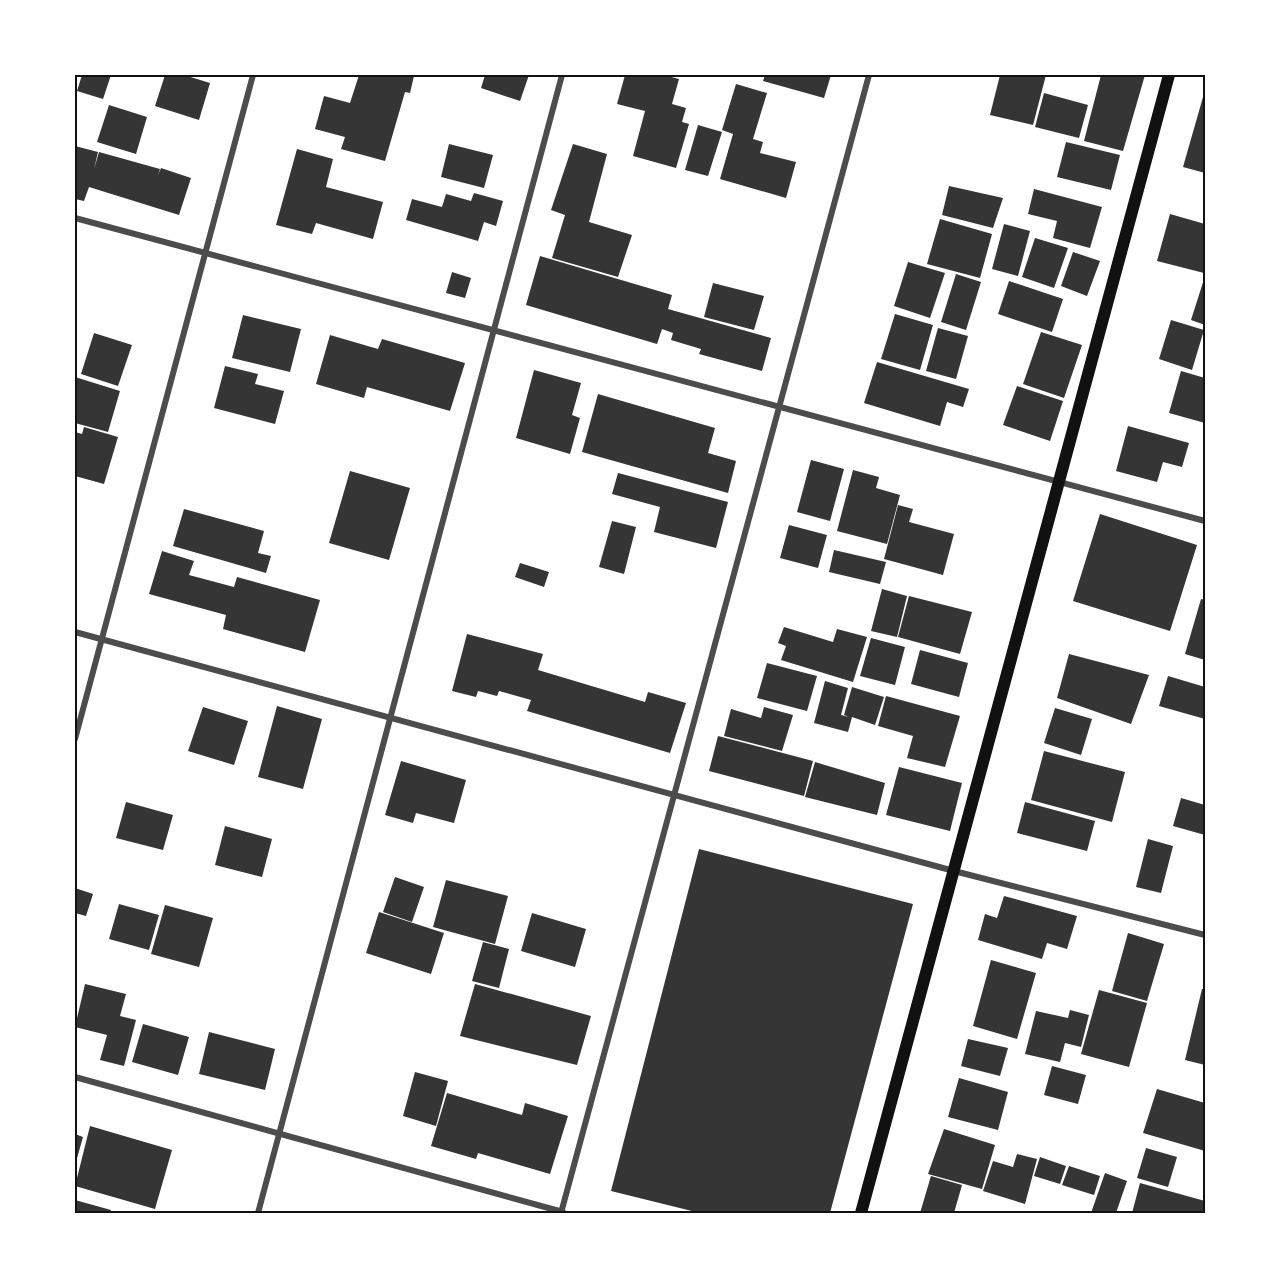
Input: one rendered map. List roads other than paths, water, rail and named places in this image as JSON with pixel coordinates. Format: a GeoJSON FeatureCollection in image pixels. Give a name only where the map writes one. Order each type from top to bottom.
{"type":"FeatureCollection","features":[{"type":"Feature","properties":{"kind":"main road"},"geometry":{"type":"LineString","coordinates":[[861,1213],[1169,75]]}},
{"type":"Feature","properties":{"kind":"street"},"geometry":{"type":"LineString","coordinates":[[75,739],[253,75]]}},
{"type":"Feature","properties":{"kind":"street"},"geometry":{"type":"LineString","coordinates":[[258,1213],[562,75]]}},
{"type":"Feature","properties":{"kind":"street"},"geometry":{"type":"LineString","coordinates":[[75,1077],[563,1213],[869,75]]}},
{"type":"Feature","properties":{"kind":"street"},"geometry":{"type":"LineString","coordinates":[[75,218],[1205,521]]}},
{"type":"Feature","properties":{"kind":"street"},"geometry":{"type":"LineString","coordinates":[[75,632],[954,871],[1205,935]]}}]}
